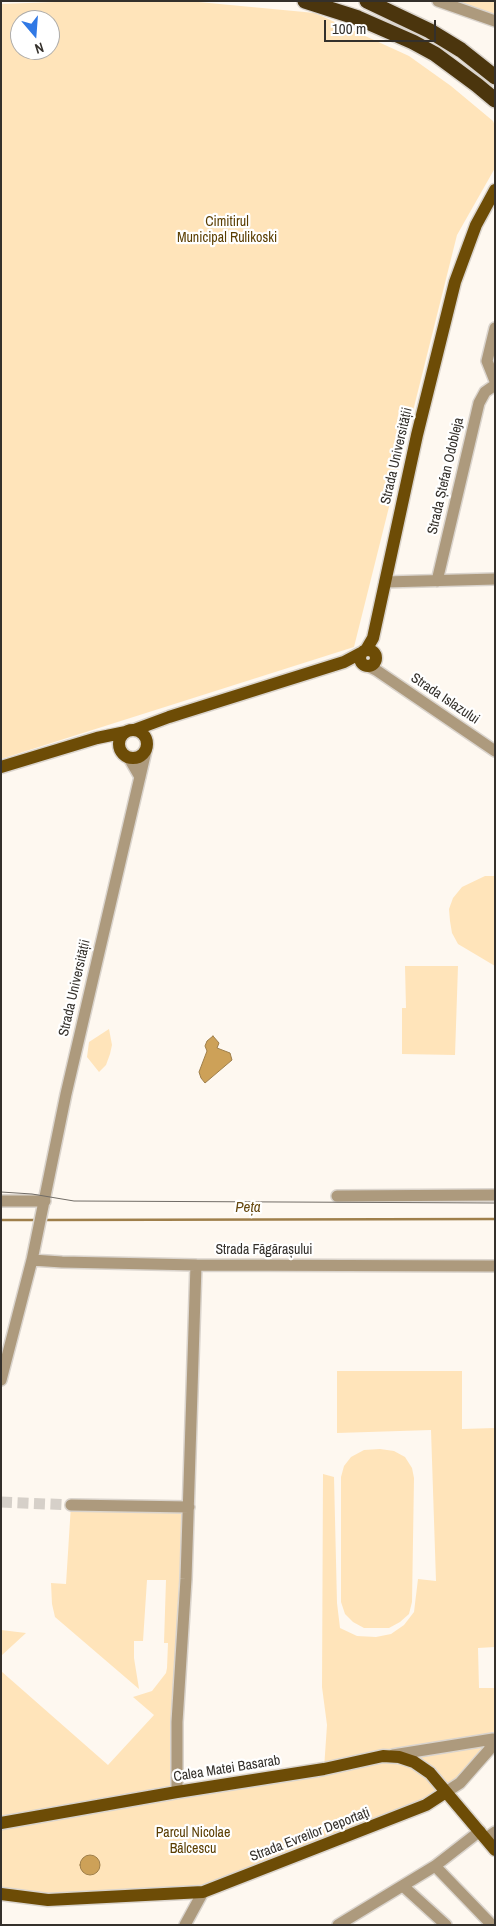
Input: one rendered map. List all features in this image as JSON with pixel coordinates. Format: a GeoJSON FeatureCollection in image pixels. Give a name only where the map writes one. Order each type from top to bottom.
{"type":"FeatureCollection","features":[{"type":"Feature","properties":{"kind":"highway"},"geometry":{"type":"LineString","coordinates":[[305,1],[358,18],[412,42],[435,54],[477,84],[495,100]]}},
{"type":"Feature","properties":{"kind":"highway"},"geometry":{"type":"LineString","coordinates":[[337,1],[392,22],[422,37],[495,90]]}},
{"type":"Feature","properties":{"kind":"highway"},"geometry":{"type":"LineString","coordinates":[[366,1],[430,31],[461,50],[495,77]]}},
{"type":"Feature","properties":{"kind":"highway"},"geometry":{"type":"LineString","coordinates":[[389,1],[446,30],[495,64]]}},
{"type":"Feature","properties":{"kind":"main road","name":"Strada Universității"},"geometry":{"type":"LineString","coordinates":[[455,282],[455,275],[464,243],[472,222],[495,180]]}},
{"type":"Feature","properties":{"kind":"main road","name":"Strada Universității"},"geometry":{"type":"LineString","coordinates":[[370,660],[373,638],[417,435],[455,282],[476,225],[495,190]]}},
{"type":"Feature","properties":{"kind":"main road"},"geometry":{"type":"LineString","coordinates":[[125,755],[119,743],[122,735],[130,731],[344,662],[370,660]]}},
{"type":"Feature","properties":{"kind":"main road","name":"Strada Universității"},"geometry":{"type":"LineString","coordinates":[[146,747],[169,717]]}},
{"type":"Feature","properties":{"kind":"main road"},"geometry":{"type":"LineString","coordinates":[[1,767],[97,738],[130,731],[143,734],[146,747],[138,757],[125,755],[97,738]]}},
{"type":"Feature","properties":{"kind":"main road","name":"Calea Matei Basarab"},"geometry":{"type":"LineString","coordinates":[[1,1823],[177,1792],[324,1769],[383,1756],[400,1757],[414,1762],[430,1773],[487,1834],[495,1850]]}},
{"type":"Feature","properties":{"kind":"main road","name":"Strada Evreilor Deportaţi"},"geometry":{"type":"LineString","coordinates":[[1,1894],[48,1900],[203,1892],[426,1805],[446,1792]]}},
{"type":"Feature","properties":{"kind":"street"},"geometry":{"type":"LineString","coordinates":[[438,1],[494,22]]}},
{"type":"Feature","properties":{"kind":"street"},"geometry":{"type":"LineString","coordinates":[[495,329],[487,361],[495,381]]}},
{"type":"Feature","properties":{"kind":"street","name":"Strada Ștefan Odobleja"},"geometry":{"type":"LineString","coordinates":[[437,581],[479,403],[485,392],[495,385]]}},
{"type":"Feature","properties":{"kind":"street"},"geometry":{"type":"LineString","coordinates":[[385,582],[495,580]]}},
{"type":"Feature","properties":{"kind":"street","name":"Strada Islazului"},"geometry":{"type":"LineString","coordinates":[[370,660],[495,751]]}},
{"type":"Feature","properties":{"kind":"street","name":"Strada Universității"},"geometry":{"type":"LineString","coordinates":[[1,1380],[40,1229],[66,1094],[146,747]]}},
{"type":"Feature","properties":{"kind":"street"},"geometry":{"type":"LineString","coordinates":[[125,755],[140,777]]}},
{"type":"Feature","properties":{"kind":"street"},"geometry":{"type":"LineString","coordinates":[[337,1196],[495,1195]]}},
{"type":"Feature","properties":{"kind":"street"},"geometry":{"type":"LineString","coordinates":[[1,1201],[45,1204]]}},
{"type":"Feature","properties":{"kind":"street","name":"Strada Făgărașului"},"geometry":{"type":"LineString","coordinates":[[32,1260],[196,1264],[495,1266]]}},
{"type":"Feature","properties":{"kind":"street"},"geometry":{"type":"LineString","coordinates":[[177,1792],[177,1722],[189,1507],[196,1264]]}},
{"type":"Feature","properties":{"kind":"street"},"geometry":{"type":"LineString","coordinates":[[71,1506],[189,1507]]}},
{"type":"Feature","properties":{"kind":"street"},"geometry":{"type":"LineString","coordinates":[[383,1756],[493,1740],[490,1750],[460,1783],[446,1792]]}},
{"type":"Feature","properties":{"kind":"street"},"geometry":{"type":"LineString","coordinates":[[338,1925],[487,1834]]}},
{"type":"Feature","properties":{"kind":"street"},"geometry":{"type":"LineString","coordinates":[[435,1866],[492,1925]]}},
{"type":"Feature","properties":{"kind":"street"},"geometry":{"type":"LineString","coordinates":[[403,1886],[446,1925]]}},
{"type":"Feature","properties":{"kind":"street"},"geometry":{"type":"LineString","coordinates":[[185,1925],[203,1892]]}},
{"type":"Feature","properties":{"kind":"green space","name":"Cimitirul Municipal Rulikoski"},"geometry":{"type":"Polygon","coordinates":[[[82,1],[188,1],[315,13],[409,56],[451,86],[493,121],[495,126],[495,168],[457,235],[354,647],[1,759],[1,4],[82,1]]]}},
{"type":"Feature","properties":{"kind":"green space"},"geometry":{"type":"Polygon","coordinates":[[[451,1],[495,1],[495,15],[451,1]]]}},
{"type":"Feature","properties":{"kind":"green space"},"geometry":{"type":"Polygon","coordinates":[[[485,876],[495,876],[495,966],[458,944],[452,933],[450,921],[449,909],[453,898],[462,887],[485,876]]]}},
{"type":"Feature","properties":{"kind":"green space"},"geometry":{"type":"Polygon","coordinates":[[[405,966],[458,966],[455,1055],[402,1054],[402,1008],[406,1008],[405,966]]]}},
{"type":"Feature","properties":{"kind":"green space"},"geometry":{"type":"Polygon","coordinates":[[[109,1029],[112,1045],[110,1054],[106,1065],[99,1072],[87,1057],[89,1042],[109,1029]]]}},
{"type":"Feature","properties":{"kind":"green space","name":"Parcul Nicolae Bălcescu"},"geometry":{"type":"Polygon","coordinates":[[[337,1371],[462,1371],[462,1429],[495,1428],[495,1647],[478,1648],[479,1688],[495,1688],[495,1738],[490,1732],[493,1739],[446,1792],[203,1892],[48,1900],[1,1894],[1,1671],[108,1765],[154,1715],[133,1697],[152,1691],[166,1673],[167,1668],[168,1643],[164,1643],[166,1580],[147,1580],[143,1641],[134,1641],[134,1658],[139,1689],[55,1617],[51,1583],[66,1584],[71,1505],[183,1507],[172,1714],[172,1788],[324,1769],[327,1725],[322,1687],[323,1474],[334,1477],[337,1603],[340,1628],[357,1636],[376,1637],[391,1634],[404,1625],[414,1612],[418,1579],[436,1581],[431,1430],[337,1433],[337,1371]]]}},
{"type":"Feature","properties":{"kind":"green space"},"geometry":{"type":"Polygon","coordinates":[[[380,1449],[394,1451],[405,1457],[412,1468],[414,1478],[412,1602],[409,1614],[389,1628],[364,1628],[353,1622],[345,1614],[341,1602],[341,1477],[344,1466],[351,1457],[364,1450],[380,1449]]]}},
{"type":"Feature","properties":{"kind":"green space"},"geometry":{"type":"Polygon","coordinates":[[[1,1630],[26,1633],[1,1656],[1,1630]]]}},
{"type":"Feature","properties":{"kind":"shaded area"},"geometry":{"type":"Polygon","coordinates":[[[213,1036],[219,1043],[217,1048],[230,1053],[232,1060],[205,1083],[199,1072],[207,1051],[205,1046],[207,1041],[213,1036]]]}},
{"type":"Feature","properties":{"kind":"shaded area"},"geometry":{"type":"Polygon","coordinates":[[[90,1855],[97,1858],[100,1865],[97,1872],[90,1875],[83,1872],[80,1865],[83,1858],[90,1855]]]}},
{"type":"Feature","properties":{"kind":"waterway","name":"Peța"},"geometry":{"type":"LineString","coordinates":[[43,1220],[495,1219]]}},
{"type":"Feature","properties":{"kind":"waterway","name":"Peța"},"geometry":{"type":"LineString","coordinates":[[1,1220],[37,1220]]}},
{"type":"Feature","properties":{"kind":"tunnel"},"geometry":{"type":"LineString","coordinates":[[1,1502],[71,1505]]}},
{"type":"Feature","properties":{"kind":"tram line"},"geometry":{"type":"LineString","coordinates":[[1,1192],[32,1194],[74,1201],[495,1203]]}}]}
